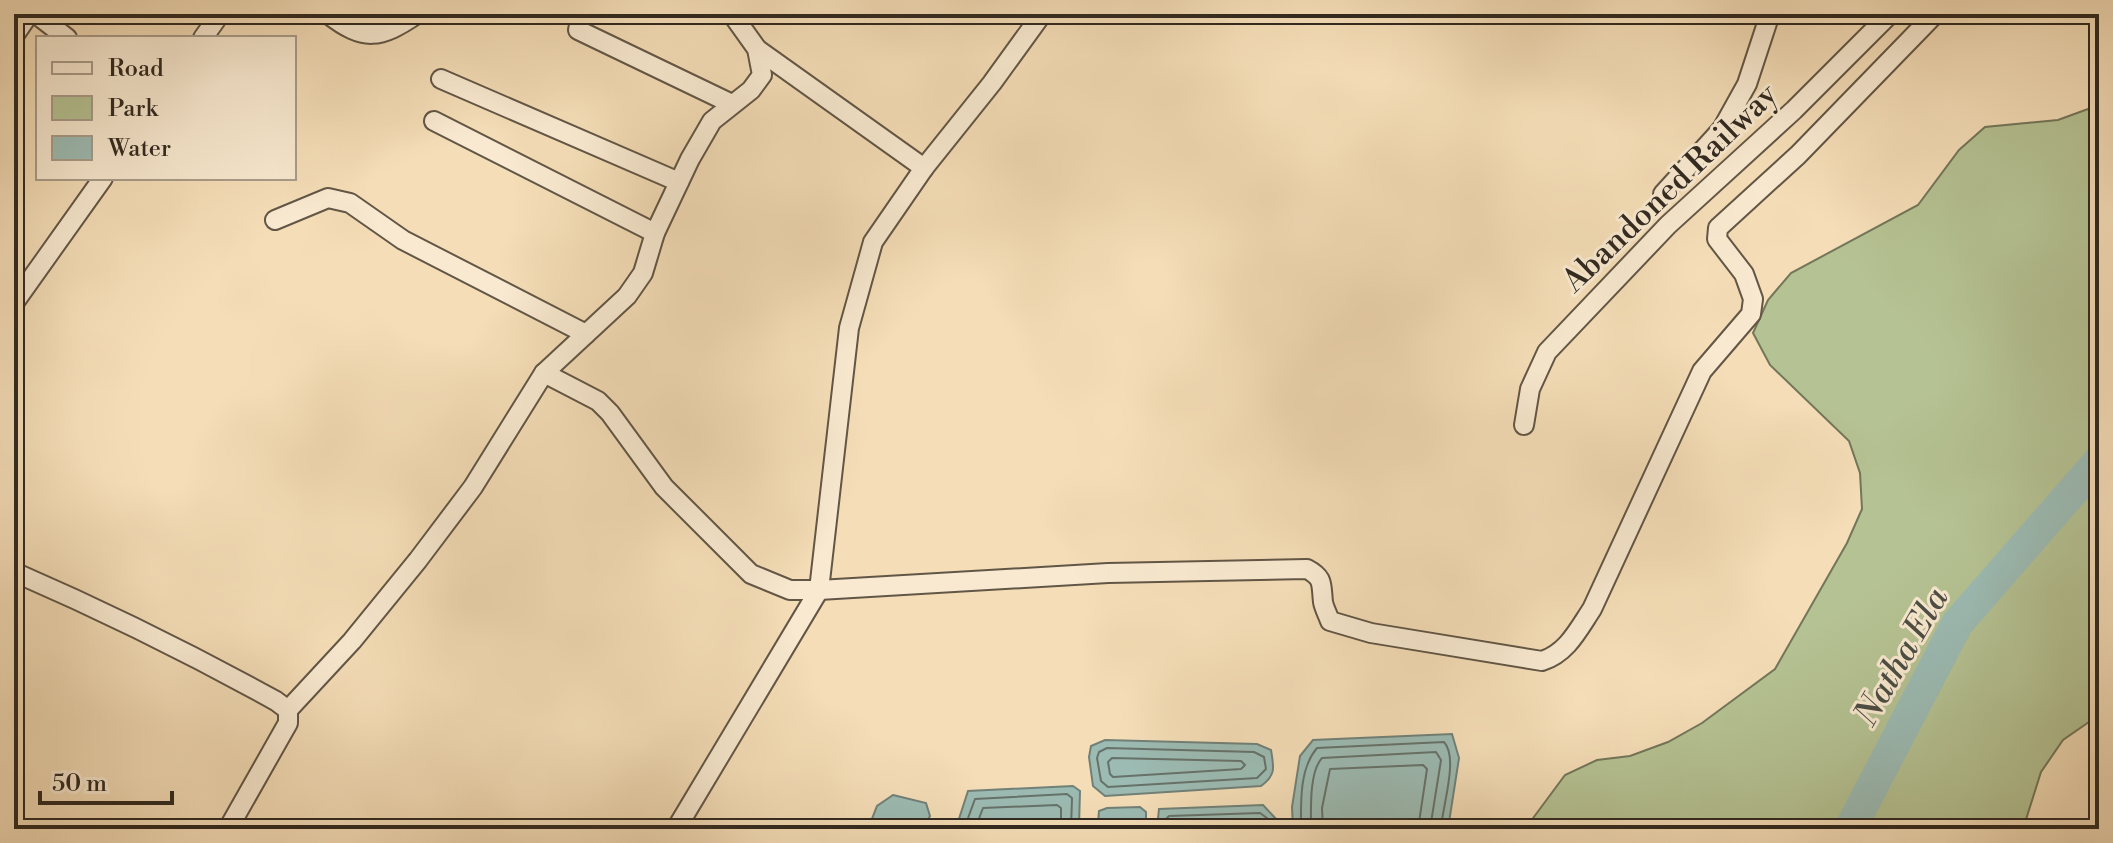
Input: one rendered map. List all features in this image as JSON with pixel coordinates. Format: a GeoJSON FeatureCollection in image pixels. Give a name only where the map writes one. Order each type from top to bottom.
{"type":"FeatureCollection","features":[{"type":"Feature","properties":{"kind":"street"},"geometry":{"type":"LineString","coordinates":[[14,36],[29,14]]}},
{"type":"Feature","properties":{"kind":"street"},"geometry":{"type":"LineString","coordinates":[[36,14],[64,36]]}},
{"type":"Feature","properties":{"kind":"street"},"geometry":{"type":"LineString","coordinates":[[204,36],[220,14]]}},
{"type":"Feature","properties":{"kind":"street"},"geometry":{"type":"LineString","coordinates":[[328,14],[348,30],[371,35],[396,28],[417,14]]}},
{"type":"Feature","properties":{"kind":"street"},"geometry":{"type":"LineString","coordinates":[[585,14],[581,17],[578,30],[732,104]]}},
{"type":"Feature","properties":{"kind":"street"},"geometry":{"type":"LineString","coordinates":[[732,14],[757,49],[924,168]]}},
{"type":"Feature","properties":{"kind":"street"},"geometry":{"type":"LineString","coordinates":[[676,829],[819,590],[849,328],[873,242],[924,168],[1042,14]]}},
{"type":"Feature","properties":{"kind":"street"},"geometry":{"type":"LineString","coordinates":[[1663,194],[1722,129],[1747,84],[1770,14]]}},
{"type":"Feature","properties":{"kind":"street","name":"Abandoned Railway"},"geometry":{"type":"LineString","coordinates":[[1524,425],[1530,389],[1547,352],[1668,225],[1794,110],[1890,14]]}},
{"type":"Feature","properties":{"kind":"street"},"geometry":{"type":"LineString","coordinates":[[544,373],[598,401],[664,487],[751,574],[790,590],[1108,573],[1307,569],[1318,575],[1323,583],[1323,604],[1330,621],[1343,626],[1542,661],[1555,657],[1569,644],[1592,609],[1702,371],[1751,314],[1753,299],[1744,274],[1717,239],[1718,228],[1798,155],[1935,14]]}},
{"type":"Feature","properties":{"kind":"street"},"geometry":{"type":"LineString","coordinates":[[228,829],[288,723],[288,710],[352,641],[418,560],[473,487],[544,373],[627,296],[643,273],[655,233],[712,121],[751,90],[762,75],[757,49]]}},
{"type":"Feature","properties":{"kind":"street"},"geometry":{"type":"LineString","coordinates":[[441,79],[679,182]]}},
{"type":"Feature","properties":{"kind":"street"},"geometry":{"type":"LineString","coordinates":[[434,121],[655,233]]}},
{"type":"Feature","properties":{"kind":"street"},"geometry":{"type":"LineString","coordinates":[[14,303],[102,180]]}},
{"type":"Feature","properties":{"kind":"street"},"geometry":{"type":"LineString","coordinates":[[275,220],[328,198],[350,203],[403,240],[586,334]]}},
{"type":"Feature","properties":{"kind":"street"},"geometry":{"type":"LineString","coordinates":[[14,572],[91,605],[196,657],[288,710]]}},
{"type":"Feature","properties":{"kind":"green space"},"geometry":{"type":"Polygon","coordinates":[[[2099,105],[2099,715],[2063,740],[2041,772],[2023,829],[1525,829],[1565,775],[1597,760],[1630,756],[1668,742],[1702,723],[1775,669],[1847,543],[1862,509],[1860,473],[1849,441],[1770,365],[1753,333],[1768,300],[1791,273],[1918,205],[1959,150],[1985,127],[2058,120],[2099,105]]]}},
{"type":"Feature","properties":{"kind":"water"},"geometry":{"type":"Polygon","coordinates":[[[1452,734],[1459,758],[1448,829],[1293,829],[1292,807],[1300,756],[1313,740],[1452,734]]]}},
{"type":"Feature","properties":{"kind":"water"},"geometry":{"type":"Polygon","coordinates":[[[1105,740],[1257,744],[1271,750],[1273,771],[1261,786],[1105,796],[1093,786],[1089,757],[1091,746],[1105,740]]]}},
{"type":"Feature","properties":{"kind":"water"},"geometry":{"type":"Polygon","coordinates":[[[1073,786],[1080,791],[1079,826],[1076,829],[956,828],[968,791],[1073,786]]]}},
{"type":"Feature","properties":{"kind":"water"},"geometry":{"type":"Polygon","coordinates":[[[893,795],[926,803],[930,816],[922,829],[868,829],[877,806],[893,795]]]}},
{"type":"Feature","properties":{"kind":"water"},"geometry":{"type":"Polygon","coordinates":[[[1263,805],[1277,820],[1277,829],[1157,829],[1159,809],[1263,805]]]}},
{"type":"Feature","properties":{"kind":"water"},"geometry":{"type":"Polygon","coordinates":[[[1140,807],[1146,812],[1144,829],[1107,829],[1098,823],[1099,811],[1140,807]]]}},
{"type":"Feature","properties":{"kind":"waterway","name":"Natha Ela"},"geometry":{"type":"LineString","coordinates":[[1850,829],[1957,624],[2099,461]]}}]}
